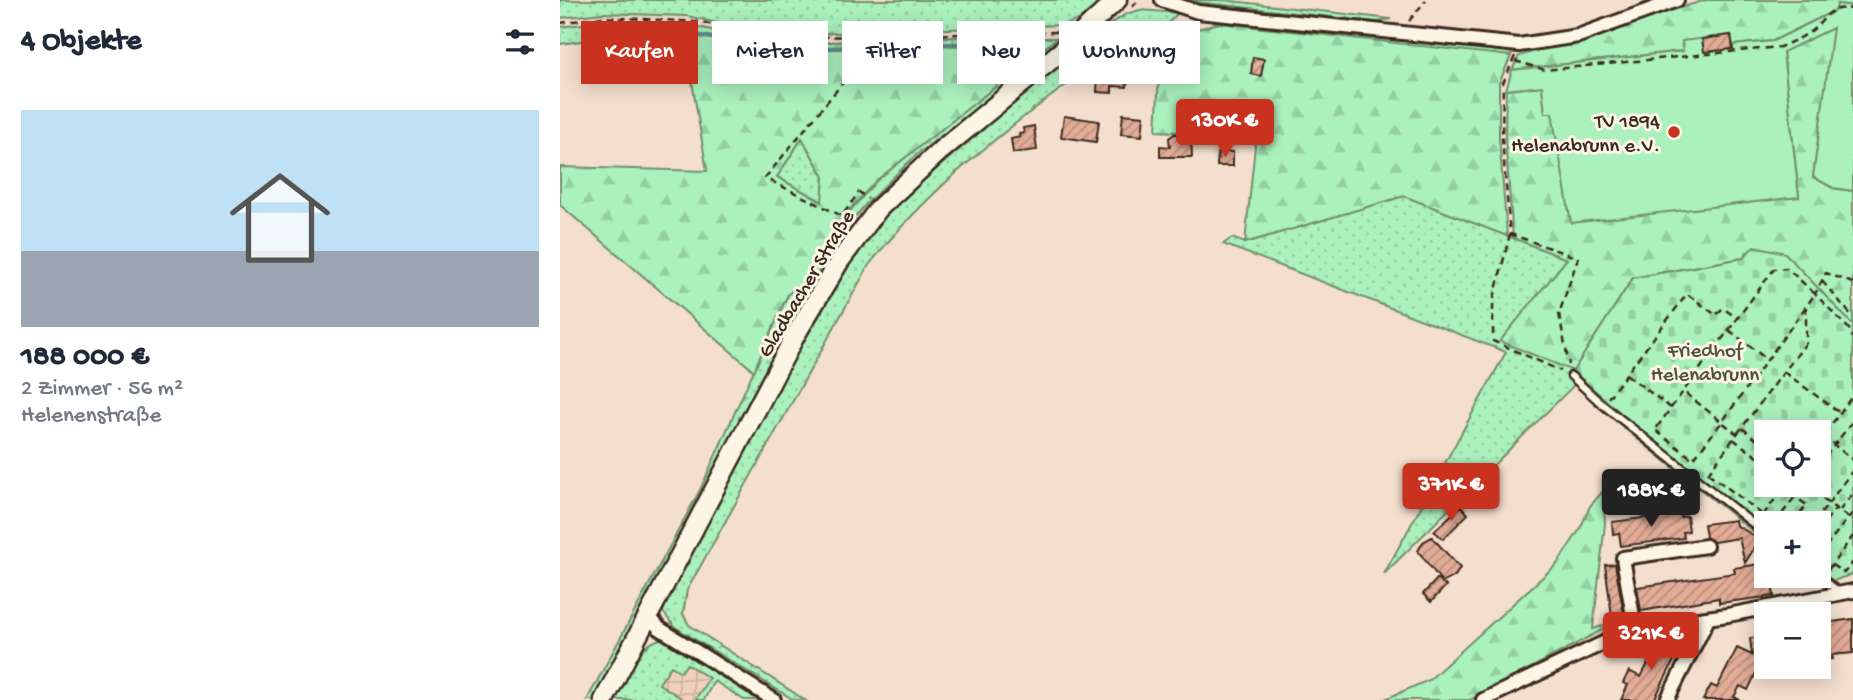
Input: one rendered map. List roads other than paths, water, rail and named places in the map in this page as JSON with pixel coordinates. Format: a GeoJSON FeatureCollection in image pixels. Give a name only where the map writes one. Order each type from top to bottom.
{"type":"FeatureCollection","features":[{"type":"Feature","properties":{"kind":"main road","name":"Gladbacher Straße"},"geometry":{"type":"LineString","coordinates":[[604,700],[650,617],[796,334],[839,262],[879,208],[940,151],[1076,38],[1124,4]]}},
{"type":"Feature","properties":{"kind":"street"},"geometry":{"type":"LineString","coordinates":[[1162,0],[1198,12],[1519,45],[1578,36],[1677,0]]}},
{"type":"Feature","properties":{"kind":"street"},"geometry":{"type":"LineString","coordinates":[[1635,628],[1623,558],[1706,546]]}},
{"type":"Feature","properties":{"kind":"street"},"geometry":{"type":"LineString","coordinates":[[1483,700],[1635,628],[1708,619],[1849,592]]}},
{"type":"Feature","properties":{"kind":"street"},"geometry":{"type":"LineString","coordinates":[[650,617],[659,628],[774,700]]}},
{"type":"Feature","properties":{"kind":"street"},"geometry":{"type":"LineString","coordinates":[[1667,700],[1708,619]]}},
{"type":"Feature","properties":{"kind":"lane"},"geometry":{"type":"LineString","coordinates":[[1571,376],[1603,405],[1754,525]]}},
{"type":"Feature","properties":{"kind":"lane"},"geometry":{"type":"LineString","coordinates":[[1831,580],[1849,592]]}},
{"type":"Feature","properties":{"kind":"waterway"},"geometry":{"type":"LineString","coordinates":[[698,35],[771,46],[842,47]]}},
{"type":"Feature","properties":{"kind":"waterway"},"geometry":{"type":"LineString","coordinates":[[943,44],[957,44]]}},
{"type":"Feature","properties":{"kind":"place","name":"TV 1894 Helenabrunn e.V."},"geometry":{"type":"Point","coordinates":[1674,132]}},
{"type":"Feature","properties":{"kind":"park label","name":"Friedhof Helenabrunn"},"geometry":{"type":"Point","coordinates":[1705,361]}}]}
